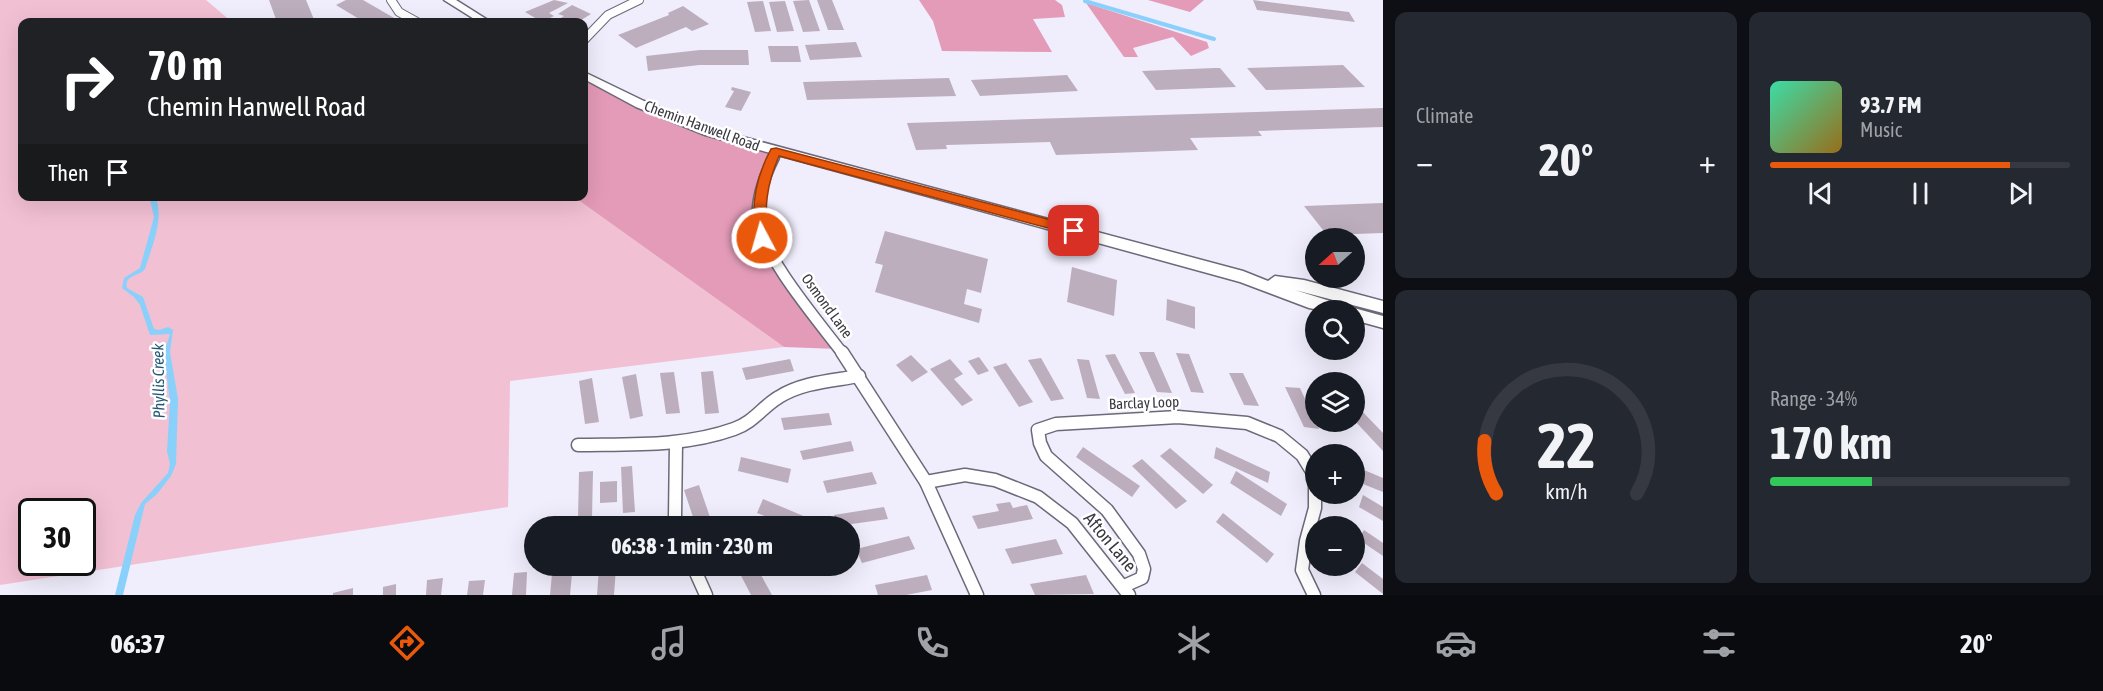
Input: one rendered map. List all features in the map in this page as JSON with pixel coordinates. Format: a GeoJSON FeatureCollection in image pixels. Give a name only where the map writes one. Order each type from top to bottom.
{"type":"FeatureCollection","features":[{"type":"Feature","properties":{"kind":"main road"},"geometry":{"type":"LineString","coordinates":[[449,0],[479,18]]}},
{"type":"Feature","properties":{"kind":"main road","name":"Chemin Hanwell Road"},"geometry":{"type":"LineString","coordinates":[[588,77],[640,104],[709,132],[1243,277],[1305,300]]}},
{"type":"Feature","properties":{"kind":"main road","name":"Chemin Hanwell Road"},"geometry":{"type":"LineString","coordinates":[[1243,277],[1304,286],[1383,308]]}},
{"type":"Feature","properties":{"kind":"main road"},"geometry":{"type":"LineString","coordinates":[[1365,317],[1383,322]]}},
{"type":"Feature","properties":{"kind":"street"},"geometry":{"type":"LineString","coordinates":[[391,0],[399,12],[410,18]]}},
{"type":"Feature","properties":{"kind":"street"},"geometry":{"type":"LineString","coordinates":[[588,36],[608,15],[639,0]]}},
{"type":"Feature","properties":{"kind":"street","name":"Osmond Lane"},"geometry":{"type":"LineString","coordinates":[[776,152],[767,171],[761,195],[758,218],[762,238],[775,261],[859,376],[926,482],[977,595]]}},
{"type":"Feature","properties":{"kind":"street"},"geometry":{"type":"LineString","coordinates":[[578,446],[676,442],[734,429],[753,420],[777,398],[806,385],[859,376]]}},
{"type":"Feature","properties":{"kind":"street","name":"Barclay Loop"},"geometry":{"type":"LineString","coordinates":[[1127,590],[1142,578],[1144,569],[1139,554],[1107,510],[1046,456],[1040,443],[1038,430],[1056,424],[1178,417],[1247,423],[1279,436],[1302,455],[1315,476],[1315,508],[1306,541],[1302,570],[1314,595]]}},
{"type":"Feature","properties":{"kind":"street"},"geometry":{"type":"LineString","coordinates":[[675,516],[676,442]]}},
{"type":"Feature","properties":{"kind":"street","name":"Afton Lane"},"geometry":{"type":"LineString","coordinates":[[926,482],[965,475],[994,480],[1038,497],[1072,523],[1127,590]]}},
{"type":"Feature","properties":{"kind":"street"},"geometry":{"type":"LineString","coordinates":[[697,576],[706,595]]}},
{"type":"Feature","properties":{"kind":"shaded area"},"geometry":{"type":"Polygon","coordinates":[[[0,0],[206,0],[227,18],[18,18],[18,201],[580,201],[784,347],[510,381],[508,507],[96,570],[96,498],[18,498],[18,576],[59,576],[0,585],[0,0]]]}},
{"type":"Feature","properties":{"kind":"shaded area"},"geometry":{"type":"Polygon","coordinates":[[[919,0],[1055,0],[1062,5],[1065,17],[1033,19],[1052,52],[942,51],[933,21],[919,0]]]}},
{"type":"Feature","properties":{"kind":"shaded area"},"geometry":{"type":"Polygon","coordinates":[[[1148,0],[1204,0],[1190,12],[1148,0]]]}},
{"type":"Feature","properties":{"kind":"shaded area"},"geometry":{"type":"Polygon","coordinates":[[[1086,3],[1207,42],[1209,48],[1191,56],[1173,37],[1133,48],[1138,57],[1124,57],[1086,3]]]}},
{"type":"Feature","properties":{"kind":"shaded area"},"geometry":{"type":"Polygon","coordinates":[[[588,77],[640,104],[776,152],[761,195],[762,238],[838,349],[784,347],[580,201],[588,201],[588,77]]]}},
{"type":"Feature","properties":{"kind":"water"},"geometry":{"type":"Polygon","coordinates":[[[150,201],[157,201],[159,215],[154,242],[145,269],[128,280],[127,288],[143,297],[154,329],[168,327],[173,330],[170,352],[178,399],[176,464],[171,476],[157,494],[145,504],[123,595],[115,595],[135,515],[141,503],[168,473],[170,464],[167,451],[170,402],[164,353],[170,334],[150,335],[140,305],[122,288],[124,278],[140,268],[154,217],[150,201]]]}},
{"type":"Feature","properties":{"kind":"building"},"geometry":{"type":"Polygon","coordinates":[[[269,0],[306,0],[313,18],[276,18],[269,0]]]}},
{"type":"Feature","properties":{"kind":"building"},"geometry":{"type":"Polygon","coordinates":[[[346,0],[363,0],[394,18],[357,18],[336,5],[346,0]]]}},
{"type":"Feature","properties":{"kind":"building"},"geometry":{"type":"Polygon","coordinates":[[[554,0],[568,3],[549,13],[554,16],[550,18],[535,18],[525,12],[554,0]]]}},
{"type":"Feature","properties":{"kind":"building"},"geometry":{"type":"Polygon","coordinates":[[[809,0],[820,31],[803,32],[793,1],[809,0]]]}},
{"type":"Feature","properties":{"kind":"building"},"geometry":{"type":"Polygon","coordinates":[[[817,0],[832,0],[844,30],[828,30],[817,0]]]}},
{"type":"Feature","properties":{"kind":"building"},"geometry":{"type":"Polygon","coordinates":[[[1253,0],[1349,12],[1355,22],[1257,10],[1253,0]]]}},
{"type":"Feature","properties":{"kind":"building"},"geometry":{"type":"Polygon","coordinates":[[[763,1],[771,31],[755,32],[747,2],[763,1]]]}},
{"type":"Feature","properties":{"kind":"building"},"geometry":{"type":"Polygon","coordinates":[[[785,1],[794,31],[777,32],[769,2],[785,1]]]}},
{"type":"Feature","properties":{"kind":"building"},"geometry":{"type":"Polygon","coordinates":[[[572,5],[591,14],[584,18],[561,18],[564,16],[558,14],[572,5]]]}},
{"type":"Feature","properties":{"kind":"building"},"geometry":{"type":"Polygon","coordinates":[[[683,6],[709,24],[692,31],[686,27],[636,48],[618,35],[669,15],[668,13],[683,6]]]}},
{"type":"Feature","properties":{"kind":"building"},"geometry":{"type":"Polygon","coordinates":[[[856,42],[862,57],[810,60],[805,45],[856,42]]]}},
{"type":"Feature","properties":{"kind":"building"},"geometry":{"type":"Polygon","coordinates":[[[768,46],[798,46],[801,62],[771,62],[768,46]]]}},
{"type":"Feature","properties":{"kind":"building"},"geometry":{"type":"Polygon","coordinates":[[[700,50],[748,50],[749,65],[699,65],[648,71],[646,56],[700,50]]]}},
{"type":"Feature","properties":{"kind":"building"},"geometry":{"type":"Polygon","coordinates":[[[1343,65],[1365,87],[1266,90],[1247,68],[1343,65]]]}},
{"type":"Feature","properties":{"kind":"building"},"geometry":{"type":"Polygon","coordinates":[[[1220,68],[1236,87],[1156,90],[1142,71],[1220,68]]]}},
{"type":"Feature","properties":{"kind":"building"},"geometry":{"type":"Polygon","coordinates":[[[1067,75],[1078,91],[980,96],[971,80],[1067,75]]]}},
{"type":"Feature","properties":{"kind":"building"},"geometry":{"type":"Polygon","coordinates":[[[949,78],[956,96],[807,100],[803,82],[949,78]]]}},
{"type":"Feature","properties":{"kind":"building"},"geometry":{"type":"Polygon","coordinates":[[[732,87],[751,92],[741,111],[725,107],[734,91],[731,90],[732,87]]]}},
{"type":"Feature","properties":{"kind":"building"},"geometry":{"type":"Polygon","coordinates":[[[1383,108],[1383,127],[1258,131],[1262,136],[1190,138],[1198,150],[1056,155],[1050,142],[946,145],[947,149],[916,150],[907,123],[1383,108]]]}},
{"type":"Feature","properties":{"kind":"building"},"geometry":{"type":"Polygon","coordinates":[[[1383,203],[1383,233],[1365,234],[1365,228],[1321,228],[1304,206],[1383,203]]]}},
{"type":"Feature","properties":{"kind":"building"},"geometry":{"type":"Polygon","coordinates":[[[885,231],[988,259],[981,293],[967,289],[964,304],[982,309],[979,323],[875,292],[883,265],[875,263],[885,231]]]}},
{"type":"Feature","properties":{"kind":"building"},"geometry":{"type":"Polygon","coordinates":[[[1072,267],[1117,280],[1114,316],[1067,302],[1072,267]]]}},
{"type":"Feature","properties":{"kind":"building"},"geometry":{"type":"Polygon","coordinates":[[[1167,299],[1195,307],[1195,329],[1166,320],[1167,299]]]}},
{"type":"Feature","properties":{"kind":"building"},"geometry":{"type":"Polygon","coordinates":[[[1139,352],[1154,352],[1172,393],[1157,392],[1139,352]]]}},
{"type":"Feature","properties":{"kind":"building"},"geometry":{"type":"Polygon","coordinates":[[[1176,353],[1189,354],[1204,393],[1191,392],[1176,353]]]}},
{"type":"Feature","properties":{"kind":"building"},"geometry":{"type":"Polygon","coordinates":[[[1115,354],[1135,393],[1125,394],[1105,355],[1115,354]]]}},
{"type":"Feature","properties":{"kind":"building"},"geometry":{"type":"Polygon","coordinates":[[[911,355],[928,372],[912,382],[896,365],[911,355]]]}},
{"type":"Feature","properties":{"kind":"building"},"geometry":{"type":"Polygon","coordinates":[[[979,357],[989,371],[978,375],[968,361],[979,357]]]}},
{"type":"Feature","properties":{"kind":"building"},"geometry":{"type":"Polygon","coordinates":[[[1041,358],[1064,399],[1051,401],[1028,360],[1041,358]]]}},
{"type":"Feature","properties":{"kind":"building"},"geometry":{"type":"Polygon","coordinates":[[[790,359],[794,371],[746,380],[742,368],[790,359]]]}},
{"type":"Feature","properties":{"kind":"building"},"geometry":{"type":"Polygon","coordinates":[[[950,359],[963,374],[954,379],[973,400],[962,406],[930,369],[950,359]]]}},
{"type":"Feature","properties":{"kind":"building"},"geometry":{"type":"Polygon","coordinates":[[[1077,359],[1089,360],[1100,399],[1087,398],[1077,359]]]}},
{"type":"Feature","properties":{"kind":"building"},"geometry":{"type":"Polygon","coordinates":[[[1006,363],[1033,402],[1019,407],[993,367],[1006,363]]]}},
{"type":"Feature","properties":{"kind":"building"},"geometry":{"type":"Polygon","coordinates":[[[713,371],[719,413],[705,414],[701,372],[713,371]]]}},
{"type":"Feature","properties":{"kind":"building"},"geometry":{"type":"Polygon","coordinates":[[[674,372],[680,413],[666,414],[660,373],[674,372]]]}},
{"type":"Feature","properties":{"kind":"building"},"geometry":{"type":"Polygon","coordinates":[[[1229,373],[1243,373],[1259,406],[1244,405],[1229,373]]]}},
{"type":"Feature","properties":{"kind":"building"},"geometry":{"type":"Polygon","coordinates":[[[636,374],[643,416],[630,419],[622,377],[636,374]]]}},
{"type":"Feature","properties":{"kind":"building"},"geometry":{"type":"Polygon","coordinates":[[[592,378],[599,422],[585,424],[579,381],[592,378]]]}},
{"type":"Feature","properties":{"kind":"building"},"geometry":{"type":"Polygon","coordinates":[[[1285,387],[1300,388],[1305,399],[1304,427],[1285,387]]]}},
{"type":"Feature","properties":{"kind":"building"},"geometry":{"type":"Polygon","coordinates":[[[829,413],[832,425],[784,430],[781,418],[829,413]]]}},
{"type":"Feature","properties":{"kind":"building"},"geometry":{"type":"Polygon","coordinates":[[[1365,414],[1383,433],[1383,451],[1365,432],[1365,414]]]}},
{"type":"Feature","properties":{"kind":"building"},"geometry":{"type":"Polygon","coordinates":[[[851,441],[854,451],[803,460],[800,451],[851,441]]]}},
{"type":"Feature","properties":{"kind":"building"},"geometry":{"type":"Polygon","coordinates":[[[1083,447],[1140,486],[1132,497],[1076,457],[1083,447]]]}},
{"type":"Feature","properties":{"kind":"building"},"geometry":{"type":"Polygon","coordinates":[[[1216,447],[1270,472],[1268,483],[1214,458],[1216,447]]]}},
{"type":"Feature","properties":{"kind":"building"},"geometry":{"type":"Polygon","coordinates":[[[1170,448],[1213,485],[1203,494],[1160,456],[1170,448]]]}},
{"type":"Feature","properties":{"kind":"building"},"geometry":{"type":"Polygon","coordinates":[[[741,457],[791,469],[788,483],[738,471],[741,457]]]}},
{"type":"Feature","properties":{"kind":"building"},"geometry":{"type":"Polygon","coordinates":[[[1142,459],[1187,501],[1176,509],[1132,466],[1142,459]]]}},
{"type":"Feature","properties":{"kind":"building"},"geometry":{"type":"Polygon","coordinates":[[[632,466],[635,512],[623,513],[621,467],[632,466]]]}},
{"type":"Feature","properties":{"kind":"building"},"geometry":{"type":"Polygon","coordinates":[[[1365,470],[1383,478],[1383,492],[1365,485],[1365,470]]]}},
{"type":"Feature","properties":{"kind":"building"},"geometry":{"type":"Polygon","coordinates":[[[593,471],[592,516],[578,516],[579,472],[593,471]]]}},
{"type":"Feature","properties":{"kind":"building"},"geometry":{"type":"Polygon","coordinates":[[[1236,471],[1287,504],[1281,516],[1230,483],[1236,471]]]}},
{"type":"Feature","properties":{"kind":"building"},"geometry":{"type":"Polygon","coordinates":[[[872,472],[877,484],[827,493],[823,481],[872,472]]]}},
{"type":"Feature","properties":{"kind":"building"},"geometry":{"type":"Polygon","coordinates":[[[617,481],[617,502],[600,503],[600,482],[617,481]]]}},
{"type":"Feature","properties":{"kind":"building"},"geometry":{"type":"Polygon","coordinates":[[[699,485],[710,516],[693,516],[684,490],[699,485]]]}},
{"type":"Feature","properties":{"kind":"building"},"geometry":{"type":"Polygon","coordinates":[[[1365,496],[1383,507],[1383,521],[1359,507],[1360,504],[1365,504],[1365,496]]]}},
{"type":"Feature","properties":{"kind":"building"},"geometry":{"type":"Polygon","coordinates":[[[763,499],[803,516],[764,516],[757,513],[763,499]]]}},
{"type":"Feature","properties":{"kind":"building"},"geometry":{"type":"Polygon","coordinates":[[[1010,502],[1013,508],[1027,505],[1033,519],[978,529],[972,516],[999,511],[996,504],[1010,502]]]}},
{"type":"Feature","properties":{"kind":"building"},"geometry":{"type":"Polygon","coordinates":[[[884,507],[888,519],[860,523],[860,516],[834,515],[884,507]]]}},
{"type":"Feature","properties":{"kind":"building"},"geometry":{"type":"Polygon","coordinates":[[[1223,513],[1274,554],[1267,563],[1216,522],[1223,513]]]}},
{"type":"Feature","properties":{"kind":"building"},"geometry":{"type":"Polygon","coordinates":[[[1365,531],[1383,543],[1383,556],[1365,544],[1365,531]]]}},
{"type":"Feature","properties":{"kind":"building"},"geometry":{"type":"Polygon","coordinates":[[[909,536],[915,549],[862,563],[860,548],[909,536]]]}},
{"type":"Feature","properties":{"kind":"building"},"geometry":{"type":"Polygon","coordinates":[[[1056,539],[1063,554],[1012,564],[1005,549],[1056,539]]]}},
{"type":"Feature","properties":{"kind":"building"},"geometry":{"type":"Polygon","coordinates":[[[1365,565],[1383,579],[1383,594],[1360,576],[1365,576],[1365,565]]]}},
{"type":"Feature","properties":{"kind":"building"},"geometry":{"type":"Polygon","coordinates":[[[524,572],[524,576],[527,576],[526,595],[512,595],[514,573],[524,572]]]}},
{"type":"Feature","properties":{"kind":"building"},"geometry":{"type":"Polygon","coordinates":[[[927,575],[932,590],[906,595],[878,595],[875,585],[927,575]]]}},
{"type":"Feature","properties":{"kind":"building"},"geometry":{"type":"Polygon","coordinates":[[[1086,575],[1094,594],[1035,595],[1030,584],[1086,575]]]}},
{"type":"Feature","properties":{"kind":"building"},"geometry":{"type":"Polygon","coordinates":[[[552,576],[572,576],[570,595],[550,595],[552,576]]]}},
{"type":"Feature","properties":{"kind":"building"},"geometry":{"type":"Polygon","coordinates":[[[598,576],[615,576],[614,595],[597,595],[598,576]]]}},
{"type":"Feature","properties":{"kind":"building"},"geometry":{"type":"Polygon","coordinates":[[[741,576],[762,576],[772,595],[751,595],[741,576]]]}},
{"type":"Feature","properties":{"kind":"building"},"geometry":{"type":"Polygon","coordinates":[[[443,578],[441,595],[426,595],[427,580],[443,578]]]}},
{"type":"Feature","properties":{"kind":"building"},"geometry":{"type":"Polygon","coordinates":[[[485,580],[483,595],[467,595],[469,581],[485,580]]]}},
{"type":"Feature","properties":{"kind":"building"},"geometry":{"type":"Polygon","coordinates":[[[396,584],[396,595],[383,595],[383,587],[396,584]]]}},
{"type":"Feature","properties":{"kind":"building"},"geometry":{"type":"Polygon","coordinates":[[[353,588],[353,595],[333,595],[333,593],[353,588]]]}},
{"type":"Feature","properties":{"kind":"waterway"},"geometry":{"type":"LineString","coordinates":[[1085,1],[1214,39]]}},
{"type":"Feature","properties":{"kind":"route"},"geometry":{"type":"LineString","coordinates":[[762,238],[758,218],[761,195],[767,171],[776,152],[1074,231]]}},
{"type":"Feature","properties":{"kind":"water label","name":"Phyllis Creek"},"geometry":{"type":"Point","coordinates":[158,381]}}]}
